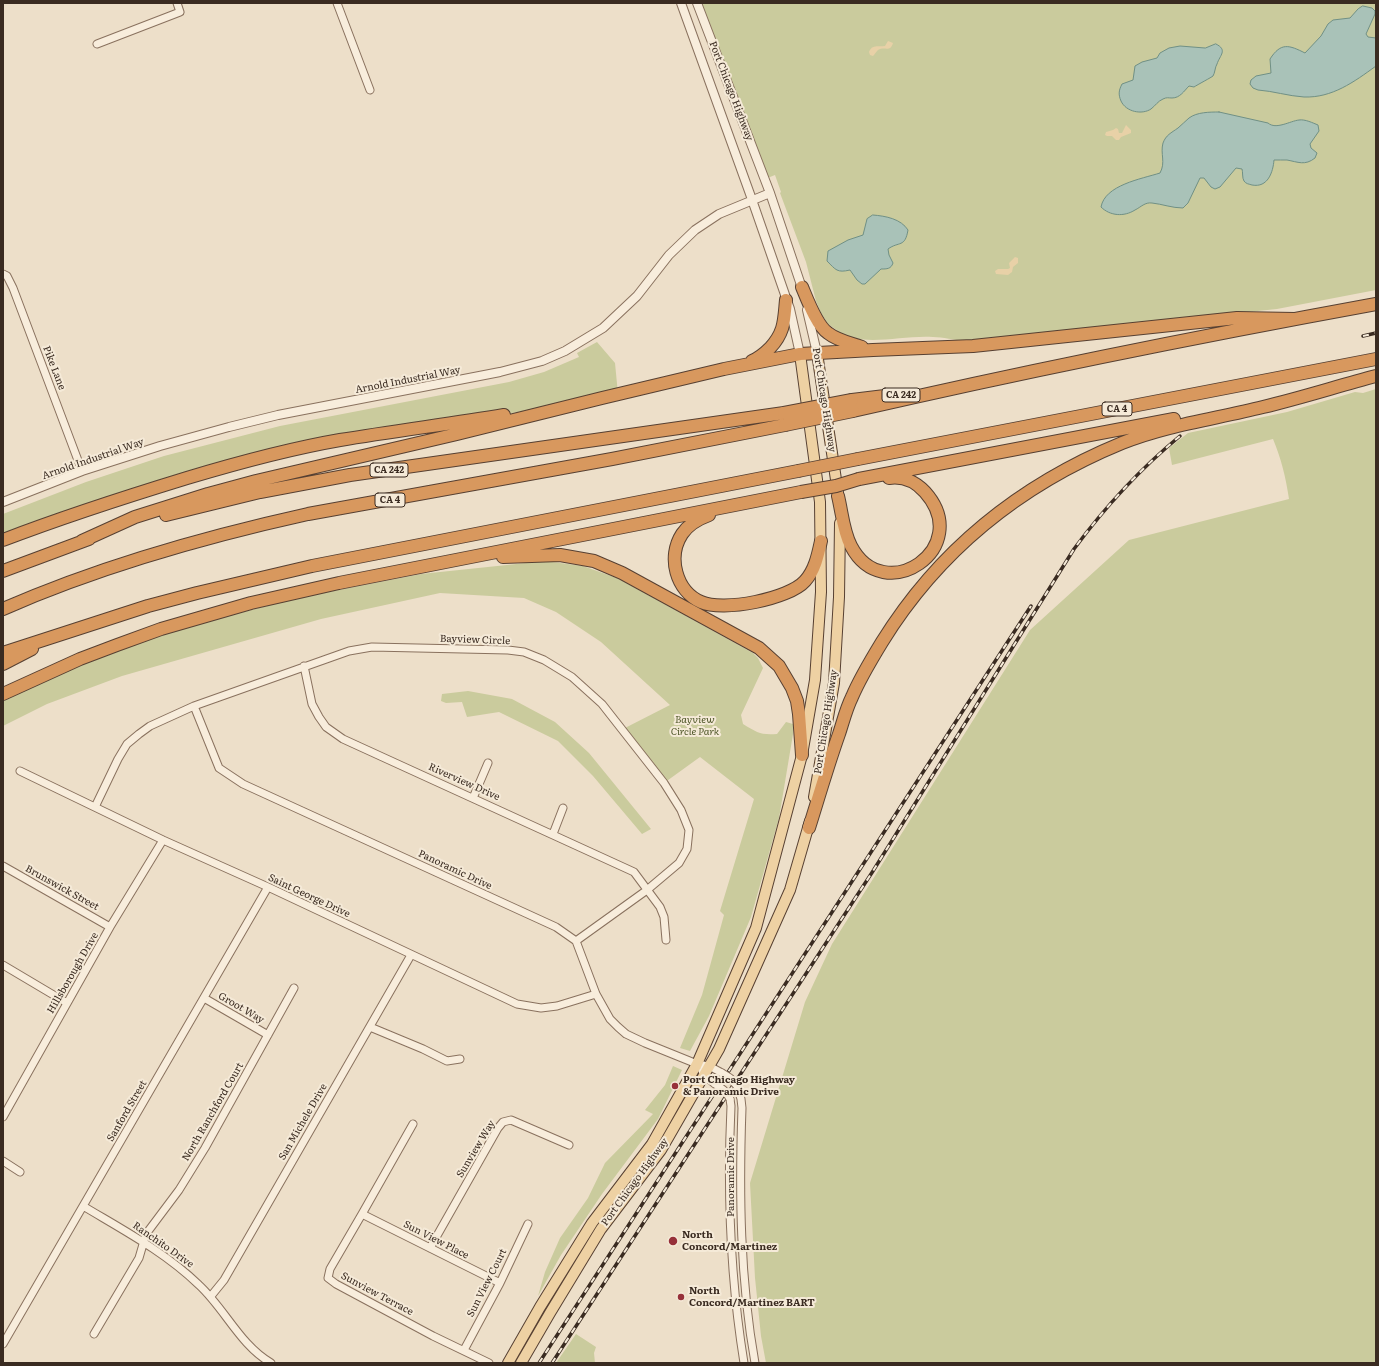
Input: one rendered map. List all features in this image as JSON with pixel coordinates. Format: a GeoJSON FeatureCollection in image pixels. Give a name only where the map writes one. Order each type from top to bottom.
{"type":"FeatureCollection","features":[{"type":"Feature","properties":{"kind":"highway"},"geometry":{"type":"LineString","coordinates":[[802,287],[814,314],[826,332],[844,341],[873,350]]}},
{"type":"Feature","properties":{"kind":"highway"},"geometry":{"type":"LineString","coordinates":[[724,369],[754,360],[764,354],[779,339],[782,331],[786,300]]}},
{"type":"Feature","properties":{"kind":"highway"},"geometry":{"type":"LineString","coordinates":[[82,541],[135,517],[215,492],[724,369],[800,354],[973,346],[1237,318],[1295,319],[1376,304]]}},
{"type":"Feature","properties":{"kind":"highway","name":"CA 242"},"geometry":{"type":"LineString","coordinates":[[3,571],[82,541],[170,514],[215,502],[305,483],[350,475],[785,419],[949,389],[1295,319]]}},
{"type":"Feature","properties":{"kind":"highway","name":"CA 4"},"geometry":{"type":"LineString","coordinates":[[3,653],[148,606],[204,591],[312,566],[798,470],[1376,359]]}},
{"type":"Feature","properties":{"kind":"highway"},"geometry":{"type":"LineString","coordinates":[[809,828],[851,697],[863,673],[891,627],[922,586],[944,562],[977,530],[1004,508],[1073,465],[1123,443],[1173,427],[1296,399],[1376,376]]}},
{"type":"Feature","properties":{"kind":"highway"},"geometry":{"type":"LineString","coordinates":[[3,540],[65,517],[133,495],[263,457],[339,440],[395,431],[440,426],[602,398]]}},
{"type":"Feature","properties":{"kind":"highway"},"geometry":{"type":"LineString","coordinates":[[3,694],[80,659],[162,629],[295,592],[801,492],[837,491],[859,481],[1198,415],[1267,405],[1296,399]]}},
{"type":"Feature","properties":{"kind":"highway","name":"CA 4"},"geometry":{"type":"LineString","coordinates":[[3,609],[54,588],[111,568],[210,537],[259,525],[308,514],[604,460],[785,419]]}},
{"type":"Feature","properties":{"kind":"highway"},"geometry":{"type":"LineString","coordinates":[[837,491],[850,545],[863,562],[874,569],[900,573],[921,563],[929,556],[936,546],[939,535],[940,524],[938,515],[929,496],[914,483],[900,478],[894,477],[859,481]]}},
{"type":"Feature","properties":{"kind":"highway"},"geometry":{"type":"LineString","coordinates":[[740,505],[699,519],[689,526],[682,534],[677,544],[674,555],[677,576],[682,586],[700,602],[725,606],[770,598],[787,593],[805,581],[816,560],[821,541]]}},
{"type":"Feature","properties":{"kind":"highway"},"geometry":{"type":"LineString","coordinates":[[398,571],[486,558],[543,555],[578,557],[608,566],[743,638],[759,648],[779,666],[789,682],[797,701],[801,725],[802,756]]}},
{"type":"Feature","properties":{"kind":"highway"},"geometry":{"type":"LineString","coordinates":[[3,664],[55,637]]}},
{"type":"Feature","properties":{"kind":"main road","name":"Port Chicago Highway"},"geometry":{"type":"LineString","coordinates":[[521,1363],[601,1229],[661,1150],[719,1049],[790,890],[809,828],[834,683],[840,538],[837,491],[817,353]]}},
{"type":"Feature","properties":{"kind":"main road","name":"Port Chicago Highway"},"geometry":{"type":"LineString","coordinates":[[508,1363],[540,1307],[592,1223],[652,1144],[698,1064],[756,928],[802,756],[815,680],[821,592],[820,502],[800,354]]}},
{"type":"Feature","properties":{"kind":"street"},"geometry":{"type":"LineString","coordinates":[[97,44],[180,12],[177,3]]}},
{"type":"Feature","properties":{"kind":"street"},"geometry":{"type":"LineString","coordinates":[[337,3],[370,90]]}},
{"type":"Feature","properties":{"kind":"street","name":"Port Chicago Highway"},"geometry":{"type":"LineString","coordinates":[[681,3],[752,200],[786,300],[800,354]]}},
{"type":"Feature","properties":{"kind":"street","name":"Port Chicago Highway"},"geometry":{"type":"LineString","coordinates":[[697,3],[770,193],[802,287],[817,353]]}},
{"type":"Feature","properties":{"kind":"street","name":"Arnold Industrial Way"},"geometry":{"type":"LineString","coordinates":[[3,502],[82,471],[160,446],[236,425],[278,415],[500,372],[542,361],[565,351],[603,328],[637,296],[669,255],[695,230],[719,214],[770,193]]}},
{"type":"Feature","properties":{"kind":"street","name":"Pike Lane"},"geometry":{"type":"LineString","coordinates":[[3,274],[6,276],[13,288],[18,300],[82,471]]}},
{"type":"Feature","properties":{"kind":"street","name":"Bayview Circle"},"geometry":{"type":"LineString","coordinates":[[96,807],[118,759],[127,744],[150,726],[194,706],[304,666],[349,651],[372,647],[508,650],[524,652],[544,660],[572,677],[602,704],[664,783],[687,821],[689,830],[687,849],[679,863],[647,890],[576,941]]}},
{"type":"Feature","properties":{"kind":"street","name":"Riverview Drive"},"geometry":{"type":"LineString","coordinates":[[304,666],[312,704],[326,727],[343,739],[634,872],[660,907],[664,917],[666,940]]}},
{"type":"Feature","properties":{"kind":"street","name":"Panoramic Drive"},"geometry":{"type":"LineString","coordinates":[[194,706],[219,768],[243,784],[556,927],[576,941]]}},
{"type":"Feature","properties":{"kind":"street"},"geometry":{"type":"LineString","coordinates":[[473,798],[488,763]]}},
{"type":"Feature","properties":{"kind":"street","name":"Saint George Drive"},"geometry":{"type":"LineString","coordinates":[[20,770],[163,840],[268,887],[517,1004],[541,1008],[557,1006],[596,994]]}},
{"type":"Feature","properties":{"kind":"street"},"geometry":{"type":"LineString","coordinates":[[553,834],[563,808]]}},
{"type":"Feature","properties":{"kind":"street","name":"Hillsborough Drive"},"geometry":{"type":"LineString","coordinates":[[3,1117],[110,927],[163,840]]}},
{"type":"Feature","properties":{"kind":"street","name":"Brunswick Street"},"geometry":{"type":"LineString","coordinates":[[3,866],[110,927]]}},
{"type":"Feature","properties":{"kind":"street","name":"Sanford Street"},"geometry":{"type":"LineString","coordinates":[[3,1344],[268,887]]}},
{"type":"Feature","properties":{"kind":"street"},"geometry":{"type":"LineString","coordinates":[[576,941],[596,994],[610,1019],[626,1034],[698,1064]]}},
{"type":"Feature","properties":{"kind":"street","name":"San Michele Drive"},"geometry":{"type":"LineString","coordinates":[[211,1296],[224,1280],[411,955]]}},
{"type":"Feature","properties":{"kind":"street"},"geometry":{"type":"LineString","coordinates":[[3,965],[67,1003]]}},
{"type":"Feature","properties":{"kind":"street","name":"North Ranchford Court"},"geometry":{"type":"LineString","coordinates":[[94,1334],[139,1258],[146,1234],[179,1190],[205,1148],[294,988]]}},
{"type":"Feature","properties":{"kind":"street","name":"Groot Way"},"geometry":{"type":"LineString","coordinates":[[204,998],[268,1035]]}},
{"type":"Feature","properties":{"kind":"street"},"geometry":{"type":"LineString","coordinates":[[370,1027],[423,1049],[447,1061],[460,1059]]}},
{"type":"Feature","properties":{"kind":"street","name":"Panoramic Drive"},"geometry":{"type":"LineString","coordinates":[[698,1064],[706,1070],[715,1084],[723,1089],[730,1099],[729,1181],[731,1241],[744,1363]]}},
{"type":"Feature","properties":{"kind":"street","name":"Panoramic Drive"},"geometry":{"type":"LineString","coordinates":[[706,1070],[722,1073],[730,1078],[736,1086],[741,1099],[740,1181],[742,1240],[747,1299],[755,1363]]}},
{"type":"Feature","properties":{"kind":"street","name":"Sunview Way"},"geometry":{"type":"LineString","coordinates":[[430,1248],[498,1128],[503,1122],[511,1120],[569,1145]]}},
{"type":"Feature","properties":{"kind":"street","name":"Sunview Terrace"},"geometry":{"type":"LineString","coordinates":[[413,1124],[330,1269],[328,1278],[343,1288],[490,1363]]}},
{"type":"Feature","properties":{"kind":"street"},"geometry":{"type":"LineString","coordinates":[[3,1162],[20,1172]]}},
{"type":"Feature","properties":{"kind":"street","name":"Ranchito Drive"},"geometry":{"type":"LineString","coordinates":[[83,1206],[143,1242],[174,1263],[211,1296],[248,1345],[271,1363]]}},
{"type":"Feature","properties":{"kind":"street","name":"Sun View Place"},"geometry":{"type":"LineString","coordinates":[[362,1214],[500,1283]]}},
{"type":"Feature","properties":{"kind":"street","name":"Sun View Court"},"geometry":{"type":"LineString","coordinates":[[464,1350],[500,1283],[528,1224]]}},
{"type":"Feature","properties":{"kind":"green space"},"geometry":{"type":"Polygon","coordinates":[[[697,3],[1376,3],[1376,290],[1277,309],[964,341],[941,337],[872,340],[848,337],[837,333],[838,331],[828,324],[821,313],[816,301],[806,262],[780,193],[781,192],[775,175],[765,179],[697,3]]]}},
{"type":"Feature","properties":{"kind":"green space"},"geometry":{"type":"Polygon","coordinates":[[[597,342],[615,363],[618,394],[440,426],[311,446],[3,540],[3,514],[86,482],[164,456],[280,426],[509,382],[544,372],[579,357],[577,353],[597,342]]]}},
{"type":"Feature","properties":{"kind":"green space"},"geometry":{"type":"Polygon","coordinates":[[[1376,389],[1376,1363],[766,1363],[761,1336],[755,1278],[750,1183],[805,1002],[832,944],[1030,630],[1129,540],[1289,499],[1283,468],[1273,439],[1172,465],[1169,448],[1188,433],[1287,412],[1355,392],[1363,393],[1376,389]]]}},
{"type":"Feature","properties":{"kind":"green space","name":"Bayview Circle Park"},"geometry":{"type":"Polygon","coordinates":[[[545,561],[583,566],[617,578],[753,653],[758,658],[763,668],[741,715],[743,724],[759,733],[777,734],[786,722],[793,724],[793,734],[779,818],[751,917],[709,1016],[690,1051],[680,1048],[702,995],[724,915],[720,911],[754,799],[700,757],[664,783],[623,729],[670,705],[601,642],[556,612],[524,598],[440,593],[321,619],[122,676],[47,704],[3,726],[3,701],[76,666],[173,630],[302,597],[421,574],[545,561]]]}},
{"type":"Feature","properties":{"kind":"green space"},"geometry":{"type":"Polygon","coordinates":[[[468,691],[512,699],[555,722],[589,753],[651,829],[642,834],[593,776],[558,741],[499,712],[467,717],[462,702],[446,703],[441,701],[442,694],[468,691]]]}},
{"type":"Feature","properties":{"kind":"green space"},"geometry":{"type":"Polygon","coordinates":[[[673,1066],[682,1070],[658,1119],[602,1194],[561,1255],[538,1296],[545,1272],[560,1238],[588,1198],[605,1163],[653,1114],[645,1110],[665,1085],[673,1066]]]}},
{"type":"Feature","properties":{"kind":"green space"},"geometry":{"type":"Polygon","coordinates":[[[576,1334],[596,1347],[594,1353],[595,1363],[556,1363],[576,1334]]]}},
{"type":"Feature","properties":{"kind":"sand"},"geometry":{"type":"Polygon","coordinates":[[[888,41],[893,43],[889,49],[881,49],[878,50],[873,56],[870,55],[870,49],[876,46],[885,46],[888,41]]]}},
{"type":"Feature","properties":{"kind":"sand"},"geometry":{"type":"Polygon","coordinates":[[[1126,125],[1131,130],[1131,133],[1121,137],[1119,140],[1116,140],[1112,136],[1105,135],[1106,132],[1116,128],[1118,129],[1119,133],[1122,133],[1126,125]]]}},
{"type":"Feature","properties":{"kind":"sand"},"geometry":{"type":"Polygon","coordinates":[[[1015,257],[1018,258],[1018,263],[1013,267],[1012,272],[1008,275],[996,274],[995,271],[998,269],[1010,268],[1009,263],[1015,257]]]}},
{"type":"Feature","properties":{"kind":"shaded area"},"geometry":{"type":"Polygon","coordinates":[[[1363,6],[1372,8],[1375,11],[1366,34],[1368,37],[1376,38],[1376,66],[1359,78],[1333,92],[1314,97],[1304,97],[1258,90],[1253,88],[1250,84],[1251,80],[1256,76],[1271,73],[1270,59],[1278,50],[1290,47],[1305,53],[1321,36],[1328,24],[1333,20],[1350,18],[1363,6]]]}},
{"type":"Feature","properties":{"kind":"shaded area"},"geometry":{"type":"Polygon","coordinates":[[[1216,44],[1222,48],[1222,53],[1212,77],[1194,87],[1189,86],[1182,94],[1175,98],[1161,100],[1147,111],[1139,112],[1130,110],[1123,105],[1119,94],[1120,88],[1122,84],[1133,80],[1135,66],[1142,62],[1157,58],[1160,53],[1169,48],[1180,46],[1205,48],[1216,44]]]}},
{"type":"Feature","properties":{"kind":"shaded area"},"geometry":{"type":"Polygon","coordinates":[[[1219,112],[1268,123],[1275,126],[1301,120],[1309,121],[1318,125],[1319,131],[1310,144],[1311,148],[1317,153],[1315,158],[1305,163],[1287,160],[1274,160],[1269,178],[1266,182],[1257,185],[1246,183],[1243,178],[1242,169],[1236,168],[1220,187],[1215,189],[1211,187],[1204,178],[1200,178],[1188,203],[1183,208],[1150,203],[1126,214],[1113,214],[1101,207],[1104,199],[1116,188],[1160,173],[1163,165],[1162,147],[1164,140],[1169,134],[1192,116],[1200,113],[1219,112]]]}},
{"type":"Feature","properties":{"kind":"shaded area"},"geometry":{"type":"Polygon","coordinates":[[[873,215],[888,217],[901,223],[908,230],[907,236],[903,242],[888,249],[893,263],[890,268],[881,269],[865,284],[862,284],[850,270],[839,271],[833,267],[827,261],[828,251],[848,240],[863,235],[867,219],[873,215]]]}},
{"type":"Feature","properties":{"kind":"railway"},"geometry":{"type":"LineString","coordinates":[[1363,336],[1376,333]]}},
{"type":"Feature","properties":{"kind":"railway"},"geometry":{"type":"LineString","coordinates":[[552,1363],[873,871],[1074,549],[1098,518],[1137,475],[1180,436]]}},
{"type":"Feature","properties":{"kind":"railway"},"geometry":{"type":"LineString","coordinates":[[539,1363],[1031,606]]}},
{"type":"Feature","properties":{"kind":"place","name":"Port Chicago Highway & Panoramic Drive"},"geometry":{"type":"Point","coordinates":[675,1086]}},
{"type":"Feature","properties":{"kind":"place","name":"North Concord/Martinez"},"geometry":{"type":"Point","coordinates":[673,1241]}},
{"type":"Feature","properties":{"kind":"place","name":"North Concord/Martinez BART"},"geometry":{"type":"Point","coordinates":[681,1297]}}]}
